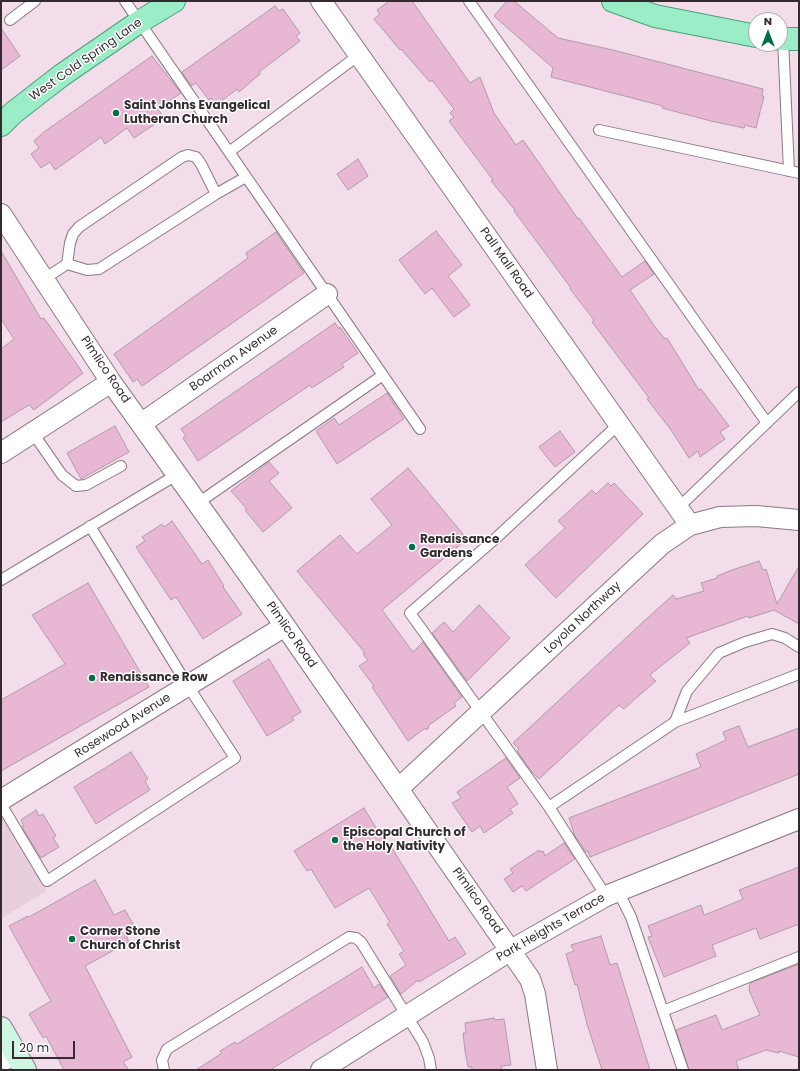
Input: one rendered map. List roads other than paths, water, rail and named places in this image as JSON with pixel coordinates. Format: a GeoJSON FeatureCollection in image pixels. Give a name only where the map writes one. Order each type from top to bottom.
{"type":"FeatureCollection","features":[{"type":"Feature","properties":{"kind":"main road","name":"West Cold Spring Lane"},"geometry":{"type":"LineString","coordinates":[[1,125],[13,113],[62,74],[139,22],[174,1]]}},
{"type":"Feature","properties":{"kind":"main road"},"geometry":{"type":"LineString","coordinates":[[613,1],[655,16],[748,34]]}},
{"type":"Feature","properties":{"kind":"main road"},"geometry":{"type":"LineString","coordinates":[[1,1028],[14,1062]]}},
{"type":"Feature","properties":{"kind":"street","name":"Pall Mall Road"},"geometry":{"type":"LineString","coordinates":[[321,1],[690,525]]}},
{"type":"Feature","properties":{"kind":"street","name":"Pimlico Road"},"geometry":{"type":"LineString","coordinates":[[1,214],[111,382],[142,423],[285,626],[530,979],[535,994],[547,1070]]}},
{"type":"Feature","properties":{"kind":"street","name":"Boarman Avenue"},"geometry":{"type":"LineString","coordinates":[[142,423],[327,294]]}},
{"type":"Feature","properties":{"kind":"street"},"geometry":{"type":"LineString","coordinates":[[1,453],[111,382]]}},
{"type":"Feature","properties":{"kind":"street","name":"Loyola Northway"},"geometry":{"type":"LineString","coordinates":[[398,789],[662,544],[690,525],[720,517],[756,516],[799,520]]}},
{"type":"Feature","properties":{"kind":"street","name":"Rosewood Avenue"},"geometry":{"type":"LineString","coordinates":[[1,800],[285,626]]}},
{"type":"Feature","properties":{"kind":"street","name":"Park Heights Terrace"},"geometry":{"type":"LineString","coordinates":[[321,1070],[511,950],[612,894],[799,819]]}},
{"type":"Feature","properties":{"kind":"lane"},"geometry":{"type":"LineString","coordinates":[[10,20],[36,1]]}},
{"type":"Feature","properties":{"kind":"lane"},"geometry":{"type":"LineString","coordinates":[[125,1],[420,429]]}},
{"type":"Feature","properties":{"kind":"lane"},"geometry":{"type":"LineString","coordinates":[[469,1],[767,423]]}},
{"type":"Feature","properties":{"kind":"lane"},"geometry":{"type":"LineString","coordinates":[[599,130],[794,172],[788,52]]}},
{"type":"Feature","properties":{"kind":"lane"},"geometry":{"type":"LineString","coordinates":[[229,152],[359,55]]}},
{"type":"Feature","properties":{"kind":"lane"},"geometry":{"type":"LineString","coordinates":[[68,264],[70,243],[73,234],[79,227],[182,157],[192,155],[196,157],[216,194]]}},
{"type":"Feature","properties":{"kind":"lane"},"geometry":{"type":"LineString","coordinates":[[44,279],[68,264],[87,270],[99,269],[216,194],[246,177]]}},
{"type":"Feature","properties":{"kind":"lane"},"geometry":{"type":"LineString","coordinates":[[198,503],[383,375]]}},
{"type":"Feature","properties":{"kind":"lane"},"geometry":{"type":"LineString","coordinates":[[678,508],[799,392]]}},
{"type":"Feature","properties":{"kind":"lane"},"geometry":{"type":"LineString","coordinates":[[619,424],[496,538],[410,613],[549,808],[612,894],[631,917],[683,1070]]}},
{"type":"Feature","properties":{"kind":"lane"},"geometry":{"type":"LineString","coordinates":[[33,433],[62,475],[76,486],[86,485],[121,466]]}},
{"type":"Feature","properties":{"kind":"lane"},"geometry":{"type":"LineString","coordinates":[[1,580],[178,474]]}},
{"type":"Feature","properties":{"kind":"lane"},"geometry":{"type":"LineString","coordinates":[[1,804],[47,880],[235,758],[188,686],[90,526]]}},
{"type":"Feature","properties":{"kind":"lane"},"geometry":{"type":"LineString","coordinates":[[675,722],[686,691],[719,653],[745,642],[772,634],[785,638],[799,647]]}},
{"type":"Feature","properties":{"kind":"lane"},"geometry":{"type":"LineString","coordinates":[[549,808],[675,722],[799,674]]}},
{"type":"Feature","properties":{"kind":"lane"},"geometry":{"type":"LineString","coordinates":[[164,1070],[162,1060],[167,1049],[350,937],[356,938],[361,942],[423,1042],[429,1058],[431,1070]]}},
{"type":"Feature","properties":{"kind":"lane"},"geometry":{"type":"LineString","coordinates":[[663,1011],[799,957]]}},
{"type":"Feature","properties":{"kind":"place","name":"Saint Johns Evangelical Lutheran Church"},"geometry":{"type":"Point","coordinates":[116,113]}},
{"type":"Feature","properties":{"kind":"place","name":"Renaissance Gardens"},"geometry":{"type":"Point","coordinates":[412,547]}},
{"type":"Feature","properties":{"kind":"place","name":"Renaissance Row"},"geometry":{"type":"Point","coordinates":[92,678]}},
{"type":"Feature","properties":{"kind":"place","name":"Episcopal Church of the Holy Nativity"},"geometry":{"type":"Point","coordinates":[335,840]}},
{"type":"Feature","properties":{"kind":"place","name":"Corner Stone Church of Christ"},"geometry":{"type":"Point","coordinates":[72,939]}}]}
